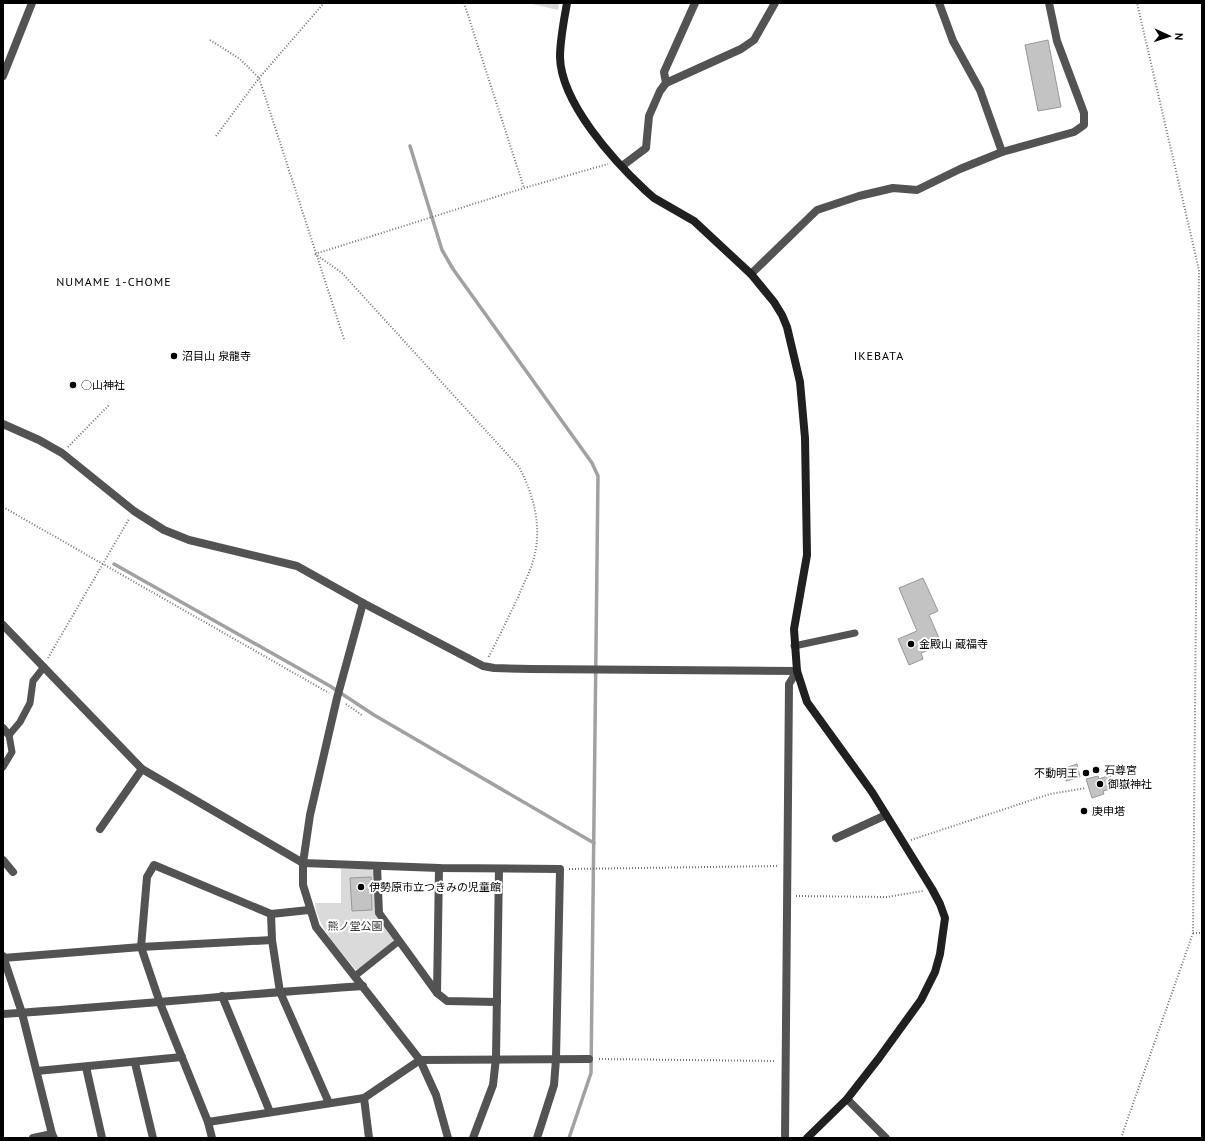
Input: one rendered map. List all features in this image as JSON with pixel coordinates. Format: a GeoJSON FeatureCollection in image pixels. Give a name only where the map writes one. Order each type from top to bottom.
{"type":"FeatureCollection","features":[{"type":"Feature","properties":{"kind":"street"},"geometry":{"type":"LineString","coordinates":[[3,76],[32,3]]}},
{"type":"Feature","properties":{"kind":"street"},"geometry":{"type":"LineString","coordinates":[[567,3],[560,58],[566,84],[586,123],[620,164],[654,198],[694,221],[751,274],[774,302],[787,327],[800,382],[803,411],[807,555],[794,629],[794,646],[797,671],[807,702],[886,815],[932,889],[945,918],[940,954],[935,972],[921,1000],[902,1028],[847,1099],[807,1138]]}},
{"type":"Feature","properties":{"kind":"street"},"geometry":{"type":"LineString","coordinates":[[666,83],[664,72],[695,3]]}},
{"type":"Feature","properties":{"kind":"street"},"geometry":{"type":"LineString","coordinates":[[620,164],[646,148],[649,116],[655,100],[666,83],[741,50],[754,40],[775,3]]}},
{"type":"Feature","properties":{"kind":"street"},"geometry":{"type":"LineString","coordinates":[[939,3],[953,41],[980,90],[1002,152]]}},
{"type":"Feature","properties":{"kind":"street"},"geometry":{"type":"LineString","coordinates":[[751,274],[818,210],[859,196],[894,188],[916,190],[960,169],[1002,152],[1074,132],[1084,125],[1084,113],[1057,41],[1049,3]]}},
{"type":"Feature","properties":{"kind":"street"},"geometry":{"type":"LineString","coordinates":[[3,424],[39,440],[62,453],[134,511],[164,530],[188,540],[297,566],[363,603],[483,666],[494,668],[602,670],[797,671]]}},
{"type":"Feature","properties":{"kind":"street"},"geometry":{"type":"LineString","coordinates":[[363,603],[337,698],[310,816],[303,863],[302,885],[309,910],[316,926],[420,1060],[436,1095],[448,1138]]}},
{"type":"Feature","properties":{"kind":"street"},"geometry":{"type":"LineString","coordinates":[[3,625],[142,769],[303,863],[439,868],[560,869],[556,1059],[554,1085],[537,1138]]}},
{"type":"Feature","properties":{"kind":"street"},"geometry":{"type":"LineString","coordinates":[[785,1138],[789,684],[797,671]]}},
{"type":"Feature","properties":{"kind":"street"},"geometry":{"type":"LineString","coordinates":[[3,728],[9,735]]}},
{"type":"Feature","properties":{"kind":"street"},"geometry":{"type":"LineString","coordinates":[[100,829],[142,769]]}},
{"type":"Feature","properties":{"kind":"street"},"geometry":{"type":"LineString","coordinates":[[836,838],[886,815]]}},
{"type":"Feature","properties":{"kind":"street"},"geometry":{"type":"LineString","coordinates":[[3,860],[13,872]]}},
{"type":"Feature","properties":{"kind":"street"},"geometry":{"type":"LineString","coordinates":[[212,1138],[208,1122],[160,1003],[141,947],[147,877],[154,866],[270,914],[309,910]]}},
{"type":"Feature","properties":{"kind":"street"},"geometry":{"type":"LineString","coordinates":[[377,866],[379,913],[437,993],[447,1001],[497,1002]]}},
{"type":"Feature","properties":{"kind":"street"},"geometry":{"type":"LineString","coordinates":[[437,993],[439,868]]}},
{"type":"Feature","properties":{"kind":"street"},"geometry":{"type":"LineString","coordinates":[[473,1138],[493,1085],[496,1058],[499,869]]}},
{"type":"Feature","properties":{"kind":"street"},"geometry":{"type":"LineString","coordinates":[[270,914],[272,940],[280,992],[329,1103]]}},
{"type":"Feature","properties":{"kind":"street"},"geometry":{"type":"LineString","coordinates":[[33,1138],[53,1136],[22,1013],[4,957],[141,947],[272,940]]}},
{"type":"Feature","properties":{"kind":"street"},"geometry":{"type":"LineString","coordinates":[[3,1014],[160,1003],[222,996],[363,986]]}},
{"type":"Feature","properties":{"kind":"street"},"geometry":{"type":"LineString","coordinates":[[222,996],[270,1112]]}},
{"type":"Feature","properties":{"kind":"street"},"geometry":{"type":"LineString","coordinates":[[37,1071],[135,1063],[182,1057]]}},
{"type":"Feature","properties":{"kind":"street"},"geometry":{"type":"LineString","coordinates":[[208,1122],[364,1098],[420,1060],[496,1058],[589,1059]]}},
{"type":"Feature","properties":{"kind":"street"},"geometry":{"type":"LineString","coordinates":[[135,1063],[153,1138]]}},
{"type":"Feature","properties":{"kind":"street"},"geometry":{"type":"LineString","coordinates":[[86,1067],[102,1138]]}},
{"type":"Feature","properties":{"kind":"street"},"geometry":{"type":"LineString","coordinates":[[364,1098],[369,1138]]}},
{"type":"Feature","properties":{"kind":"street"},"geometry":{"type":"LineString","coordinates":[[847,1099],[886,1138]]}},
{"type":"Feature","properties":{"kind":"lane"},"geometry":{"type":"LineString","coordinates":[[794,646],[855,634]]}},
{"type":"Feature","properties":{"kind":"lane"},"geometry":{"type":"LineString","coordinates":[[3,767],[12,752],[9,735],[20,722],[30,703],[33,681],[44,667]]}},
{"type":"Feature","properties":{"kind":"lane"},"geometry":{"type":"LineString","coordinates":[[355,976],[399,942]]}},
{"type":"Feature","properties":{"kind":"path"},"geometry":{"type":"LineString","coordinates":[[216,136],[259,78],[324,3]]}},
{"type":"Feature","properties":{"kind":"path"},"geometry":{"type":"LineString","coordinates":[[464,3],[524,188]]}},
{"type":"Feature","properties":{"kind":"path"},"geometry":{"type":"LineString","coordinates":[[1121,1138],[1193,933],[1201,270],[1137,3]]}},
{"type":"Feature","properties":{"kind":"path"},"geometry":{"type":"LineString","coordinates":[[210,40],[240,59],[259,78],[315,254],[344,339]]}},
{"type":"Feature","properties":{"kind":"path"},"geometry":{"type":"LineString","coordinates":[[315,254],[524,188],[620,164]]}},
{"type":"Feature","properties":{"kind":"path"},"geometry":{"type":"LineString","coordinates":[[315,254],[342,273],[382,315],[519,467],[529,486],[535,510],[538,534],[533,561],[503,630],[483,666]]}},
{"type":"Feature","properties":{"kind":"path"},"geometry":{"type":"LineString","coordinates":[[62,453],[109,405]]}},
{"type":"Feature","properties":{"kind":"path"},"geometry":{"type":"LineString","coordinates":[[3,507],[299,675],[363,716]]}},
{"type":"Feature","properties":{"kind":"path"},"geometry":{"type":"LineString","coordinates":[[44,667],[102,564],[134,511]]}},
{"type":"Feature","properties":{"kind":"path"},"geometry":{"type":"LineString","coordinates":[[916,838],[1050,794],[1086,788]]}},
{"type":"Feature","properties":{"kind":"path"},"geometry":{"type":"LineString","coordinates":[[560,869],[787,866]]}},
{"type":"Feature","properties":{"kind":"path"},"geometry":{"type":"LineString","coordinates":[[786,896],[887,898],[932,889]]}},
{"type":"Feature","properties":{"kind":"path"},"geometry":{"type":"LineString","coordinates":[[1193,933],[1202,933]]}},
{"type":"Feature","properties":{"kind":"path"},"geometry":{"type":"LineString","coordinates":[[589,1059],[785,1061]]}},
{"type":"Feature","properties":{"kind":"green space"},"geometry":{"type":"Polygon","coordinates":[[[528,3],[559,3],[558,10],[528,3]]]}},
{"type":"Feature","properties":{"kind":"green space","name":"熊ノ堂公園"},"geometry":{"type":"Polygon","coordinates":[[[341,869],[371,869],[374,872],[376,910],[393,938],[393,942],[359,969],[355,969],[330,938],[316,912],[315,903],[341,903],[341,869]]]}},
{"type":"Feature","properties":{"kind":"building"},"geometry":{"type":"Polygon","coordinates":[[[1048,40],[1061,107],[1038,111],[1025,45],[1048,40]]]}},
{"type":"Feature","properties":{"kind":"building"},"geometry":{"type":"Polygon","coordinates":[[[923,578],[938,611],[929,615],[942,645],[921,653],[923,659],[909,665],[898,639],[917,631],[899,588],[923,578]]]}},
{"type":"Feature","properties":{"kind":"building"},"geometry":{"type":"Polygon","coordinates":[[[1077,764],[1080,777],[1066,781],[1062,769],[1077,764]]]}},
{"type":"Feature","properties":{"kind":"building","name":"御嶽神社"},"geometry":{"type":"Polygon","coordinates":[[[1110,775],[1114,788],[1103,791],[1104,794],[1092,798],[1086,779],[1098,776],[1099,779],[1110,775]]]}},
{"type":"Feature","properties":{"kind":"building","name":"伊勢原市立つきみの児童館"},"geometry":{"type":"Polygon","coordinates":[[[371,877],[372,910],[352,911],[350,878],[371,877]]]}},
{"type":"Feature","properties":{"kind":"waterway"},"geometry":{"type":"LineString","coordinates":[[410,146],[442,250],[453,269],[592,463],[598,476],[591,1073],[569,1138]]}},
{"type":"Feature","properties":{"kind":"waterway"},"geometry":{"type":"LineString","coordinates":[[114,564],[330,686],[374,715],[594,843]]}},
{"type":"Feature","properties":{"kind":"place","name":"沼目山 泉龍寺"},"geometry":{"type":"Point","coordinates":[174,356]}},
{"type":"Feature","properties":{"kind":"place","name":"○山神社"},"geometry":{"type":"Point","coordinates":[73,385]}},
{"type":"Feature","properties":{"kind":"place","name":"金殿山 蔵福寺"},"geometry":{"type":"Point","coordinates":[911,644]}},
{"type":"Feature","properties":{"kind":"place","name":"石尊宮"},"geometry":{"type":"Point","coordinates":[1096,770]}},
{"type":"Feature","properties":{"kind":"place","name":"不動明王"},"geometry":{"type":"Point","coordinates":[1086,773]}},
{"type":"Feature","properties":{"kind":"place","name":"御嶽神社"},"geometry":{"type":"Point","coordinates":[1100,784]}},
{"type":"Feature","properties":{"kind":"place","name":"庚申塔"},"geometry":{"type":"Point","coordinates":[1084,811]}},
{"type":"Feature","properties":{"kind":"place","name":"伊勢原市立つきみの児童館"},"geometry":{"type":"Point","coordinates":[361,887]}},
{"type":"Feature","properties":{"kind":"district","name":"NUMAME 1-CHOME"},"geometry":{"type":"Point","coordinates":[114,281]}},
{"type":"Feature","properties":{"kind":"district","name":"IKEBATA"},"geometry":{"type":"Point","coordinates":[879,355]}}]}
